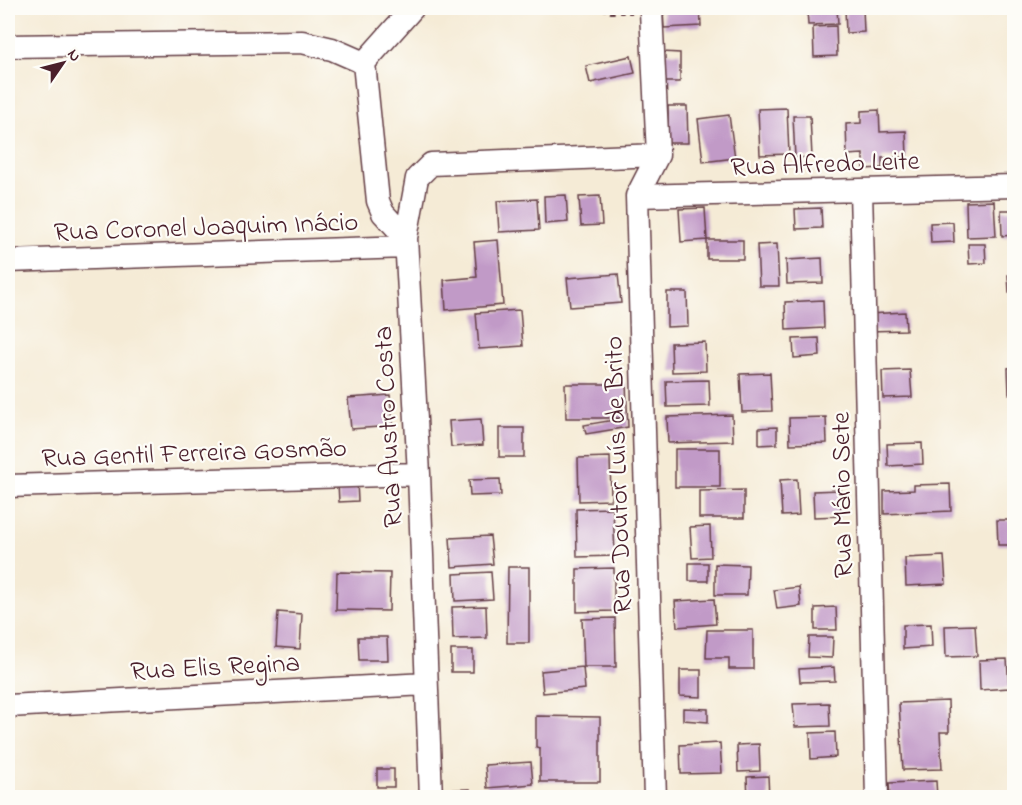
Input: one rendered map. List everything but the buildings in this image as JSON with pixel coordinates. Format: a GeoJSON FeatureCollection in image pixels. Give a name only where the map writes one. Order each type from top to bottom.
{"type":"FeatureCollection","features":[{"type":"Feature","properties":{"kind":"street"},"geometry":{"type":"LineString","coordinates":[[406,242],[383,213],[378,201],[364,63],[412,8]]}},
{"type":"Feature","properties":{"kind":"street"},"geometry":{"type":"LineString","coordinates":[[653,9],[658,155]]}},
{"type":"Feature","properties":{"kind":"street"},"geometry":{"type":"LineString","coordinates":[[8,46],[302,42],[332,49],[364,63]]}},
{"type":"Feature","properties":{"kind":"street","name":"Rua Doutor Luís de Brito"},"geometry":{"type":"LineString","coordinates":[[655,798],[637,196],[658,155]]}},
{"type":"Feature","properties":{"kind":"street","name":"Rua Austro Costa"},"geometry":{"type":"LineString","coordinates":[[431,798],[419,474],[406,242],[417,178],[431,164],[658,155]]}},
{"type":"Feature","properties":{"kind":"street","name":"Rua Alfredo Leite"},"geometry":{"type":"LineString","coordinates":[[637,196],[1014,186]]}},
{"type":"Feature","properties":{"kind":"street","name":"Rua Mário Sete"},"geometry":{"type":"LineString","coordinates":[[861,191],[877,798]]}},
{"type":"Feature","properties":{"kind":"street","name":"Rua Coronel Joaquim Inácio"},"geometry":{"type":"LineString","coordinates":[[8,261],[406,242]]}},
{"type":"Feature","properties":{"kind":"street","name":"Rua Gentil Ferreira Gosmão"},"geometry":{"type":"LineString","coordinates":[[8,486],[419,474]]}},
{"type":"Feature","properties":{"kind":"street","name":"Rua Elis Regina"},"geometry":{"type":"LineString","coordinates":[[8,706],[426,684]]}},
{"type":"Feature","properties":{"kind":"path"},"geometry":{"type":"LineString","coordinates":[[602,8],[611,12],[653,9]]}}]}
